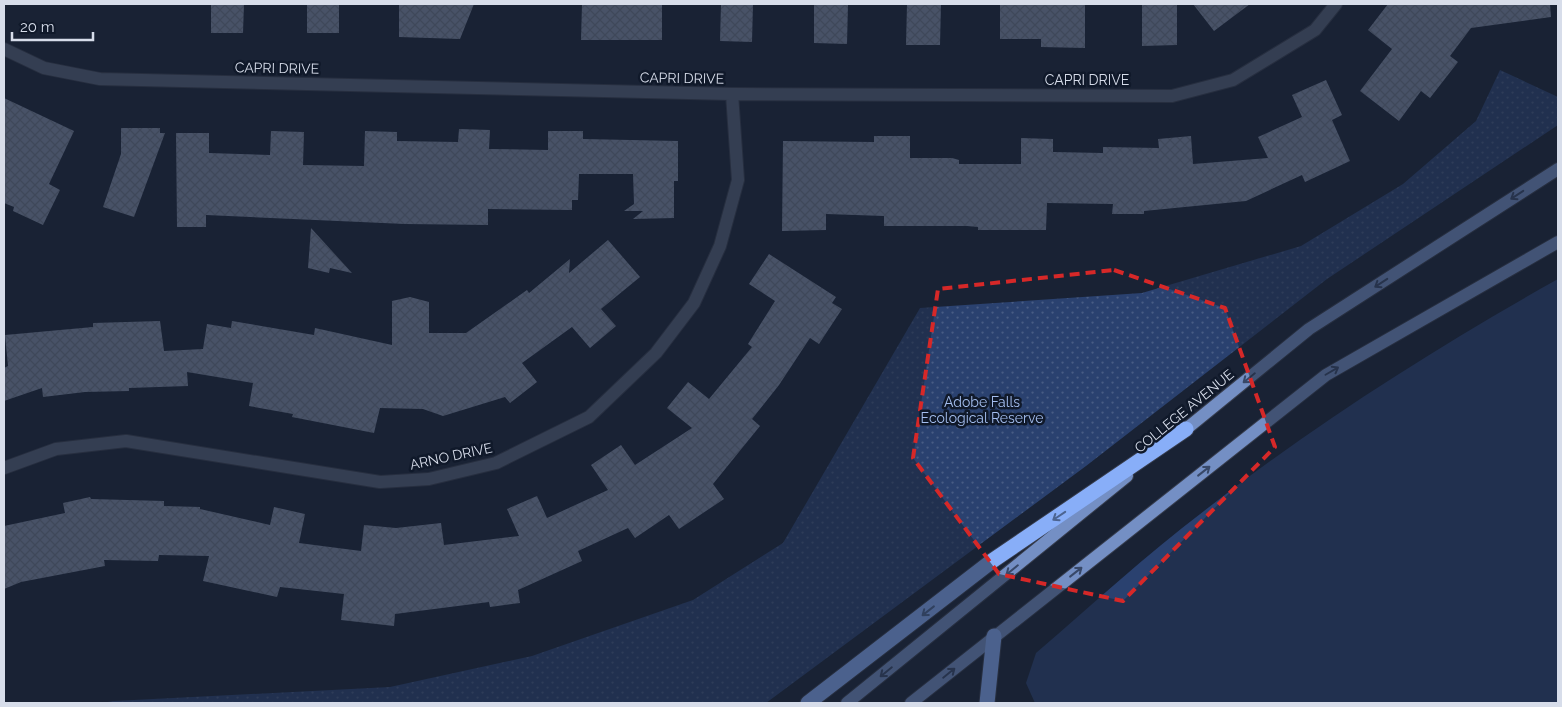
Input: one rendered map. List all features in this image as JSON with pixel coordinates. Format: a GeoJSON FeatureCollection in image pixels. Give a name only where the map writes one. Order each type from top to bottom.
{"type":"FeatureCollection","features":[{"type":"Feature","properties":{"kind":"highway"},"geometry":{"type":"LineString","coordinates":[[808,703],[992,561],[1186,429]]}},
{"type":"Feature","properties":{"kind":"highway"},"geometry":{"type":"LineString","coordinates":[[987,703],[994,636]]}},
{"type":"Feature","properties":{"kind":"main road","name":"COLLEGE AVENUE"},"geometry":{"type":"LineString","coordinates":[[847,703],[1309,330],[1558,169]]}},
{"type":"Feature","properties":{"kind":"main road"},"geometry":{"type":"LineString","coordinates":[[911,703],[1326,375],[1558,242]]}},
{"type":"Feature","properties":{"kind":"street","name":"CAPRI DRIVE"},"geometry":{"type":"LineString","coordinates":[[4,49],[44,68],[100,79],[732,94],[1172,96],[1233,80],[1315,30],[1336,4]]}},
{"type":"Feature","properties":{"kind":"street","name":"ARNO DRIVE"},"geometry":{"type":"LineString","coordinates":[[4,468],[56,449],[126,441],[380,482],[429,479],[496,463],[589,417],[656,353],[694,303],[720,246],[738,180],[732,94]]}},
{"type":"Feature","properties":{"kind":"highlighted area"},"geometry":{"type":"Polygon","coordinates":[[[1114,270],[1225,308],[1275,447],[1123,601],[999,574],[913,458],[938,289],[1114,270]]]}},
{"type":"Feature","properties":{"kind":"green space","name":"Adobe Falls Ecological Reserve"},"geometry":{"type":"Polygon","coordinates":[[[1500,70],[1558,97],[1558,125],[1327,279],[1086,466],[766,703],[101,703],[390,687],[532,656],[693,600],[783,543],[920,308],[1142,293],[1301,246],[1403,184],[1476,121],[1500,70]]]}},
{"type":"Feature","properties":{"kind":"green space"},"geometry":{"type":"Polygon","coordinates":[[[1558,279],[1558,703],[1035,703],[1026,683],[1036,653],[1161,545],[1246,479],[1376,388],[1466,332],[1558,279]]]}},
{"type":"Feature","properties":{"kind":"building"},"geometry":{"type":"Polygon","coordinates":[[[211,4],[244,4],[243,33],[211,33],[211,4]]]}},
{"type":"Feature","properties":{"kind":"building"},"geometry":{"type":"Polygon","coordinates":[[[307,4],[339,4],[339,33],[307,33],[307,4]]]}},
{"type":"Feature","properties":{"kind":"building"},"geometry":{"type":"Polygon","coordinates":[[[399,4],[474,4],[460,39],[399,37],[399,4]]]}},
{"type":"Feature","properties":{"kind":"building"},"geometry":{"type":"Polygon","coordinates":[[[582,4],[662,4],[662,40],[581,40],[582,4]]]}},
{"type":"Feature","properties":{"kind":"building"},"geometry":{"type":"Polygon","coordinates":[[[721,4],[753,4],[752,42],[720,41],[721,4]]]}},
{"type":"Feature","properties":{"kind":"building"},"geometry":{"type":"Polygon","coordinates":[[[814,4],[848,4],[847,44],[814,43],[814,4]]]}},
{"type":"Feature","properties":{"kind":"building"},"geometry":{"type":"Polygon","coordinates":[[[907,4],[941,4],[940,45],[906,45],[907,4]]]}},
{"type":"Feature","properties":{"kind":"building"},"geometry":{"type":"Polygon","coordinates":[[[1000,4],[1085,4],[1085,48],[1041,47],[1041,39],[1000,39],[1000,4]]]}},
{"type":"Feature","properties":{"kind":"building"},"geometry":{"type":"Polygon","coordinates":[[[1142,4],[1177,4],[1177,45],[1142,46],[1142,4]]]}},
{"type":"Feature","properties":{"kind":"building"},"geometry":{"type":"Polygon","coordinates":[[[1193,4],[1250,4],[1214,31],[1193,4]]]}},
{"type":"Feature","properties":{"kind":"building"},"geometry":{"type":"Polygon","coordinates":[[[1388,4],[1550,4],[1551,17],[1471,28],[1450,56],[1458,62],[1430,98],[1421,91],[1399,121],[1360,91],[1392,49],[1368,30],[1388,4]]]}},
{"type":"Feature","properties":{"kind":"building"},"geometry":{"type":"Polygon","coordinates":[[[1326,80],[1342,115],[1332,120],[1350,161],[1305,182],[1302,175],[1246,201],[1144,211],[1144,214],[1112,214],[1113,204],[1047,203],[1046,230],[978,230],[978,227],[967,226],[884,226],[884,216],[826,214],[826,230],[782,231],[783,141],[874,142],[874,136],[910,136],[910,158],[952,158],[959,160],[959,164],[1021,164],[1021,138],[1053,139],[1053,152],[1103,153],[1103,147],[1159,148],[1158,139],[1191,136],[1193,164],[1268,158],[1258,137],[1302,117],[1292,95],[1326,80]]]}},
{"type":"Feature","properties":{"kind":"building"},"geometry":{"type":"Polygon","coordinates":[[[4,98],[74,131],[49,184],[60,190],[43,225],[13,211],[14,207],[4,203],[4,98]]]}},
{"type":"Feature","properties":{"kind":"building"},"geometry":{"type":"Polygon","coordinates":[[[121,128],[160,128],[160,133],[165,133],[134,217],[103,207],[121,154],[121,128]]]}},
{"type":"Feature","properties":{"kind":"building"},"geometry":{"type":"Polygon","coordinates":[[[459,129],[490,130],[489,149],[548,150],[548,131],[583,131],[583,139],[678,141],[678,181],[674,181],[674,218],[633,219],[643,211],[624,211],[634,204],[633,174],[579,174],[578,200],[572,200],[572,210],[488,209],[488,225],[405,224],[206,215],[206,227],[177,227],[176,133],[209,133],[209,153],[270,155],[271,131],[304,132],[303,165],[364,166],[365,131],[397,132],[397,141],[458,142],[459,129]]]}},
{"type":"Feature","properties":{"kind":"building"},"geometry":{"type":"Polygon","coordinates":[[[311,228],[352,273],[330,268],[329,273],[308,268],[311,228]]]}},
{"type":"Feature","properties":{"kind":"building"},"geometry":{"type":"Polygon","coordinates":[[[608,240],[640,277],[601,309],[616,326],[590,348],[572,327],[522,363],[537,382],[510,403],[505,397],[443,416],[423,409],[380,408],[374,433],[292,417],[293,414],[249,406],[253,383],[187,372],[188,386],[129,388],[129,391],[85,392],[43,397],[42,388],[4,401],[4,368],[8,366],[5,335],[93,327],[93,323],[160,321],[164,351],[203,349],[207,324],[231,328],[232,321],[314,335],[315,328],[392,345],[392,301],[410,297],[429,302],[429,333],[466,333],[527,290],[529,293],[570,259],[569,273],[608,240]]]}},
{"type":"Feature","properties":{"kind":"building"},"geometry":{"type":"Polygon","coordinates":[[[769,254],[836,297],[832,303],[842,309],[819,344],[810,338],[779,385],[752,419],[760,426],[713,484],[724,499],[679,529],[669,515],[635,538],[628,528],[578,551],[582,561],[518,590],[520,603],[490,607],[489,602],[395,614],[394,626],[341,620],[344,594],[280,587],[277,597],[203,581],[209,556],[159,555],[158,561],[104,560],[105,566],[21,582],[4,589],[4,526],[65,513],[63,503],[90,497],[91,499],[164,501],[164,506],[200,507],[200,509],[270,525],[274,507],[305,514],[299,543],[361,551],[364,525],[396,528],[441,523],[444,545],[519,536],[507,509],[537,496],[547,518],[608,490],[591,465],[621,445],[635,465],[692,428],[667,408],[688,382],[709,399],[752,347],[748,344],[775,301],[749,284],[769,254]]]}}]}
